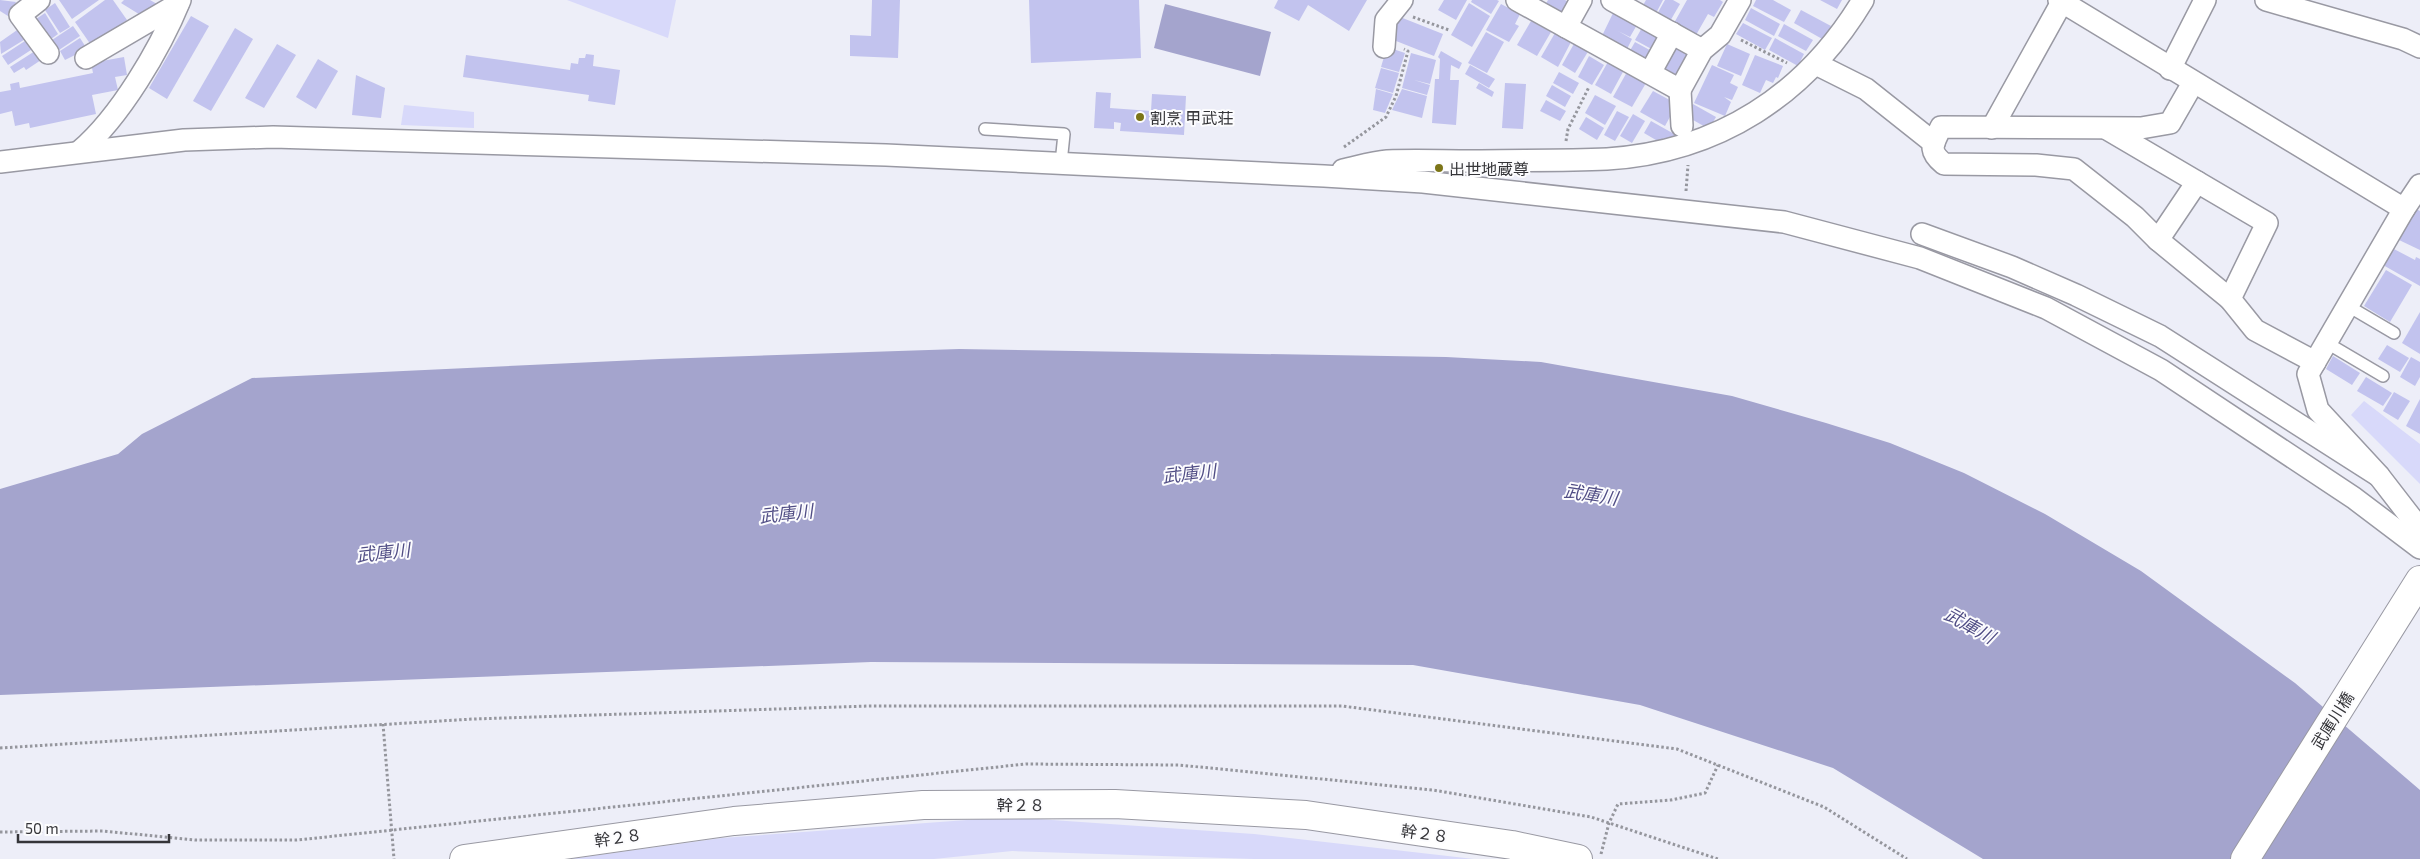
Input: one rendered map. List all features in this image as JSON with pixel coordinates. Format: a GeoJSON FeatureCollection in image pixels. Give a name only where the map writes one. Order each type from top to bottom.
{"type":"FeatureCollection","features":[{"type":"Feature","properties":{"kind":"street"},"geometry":{"type":"LineString","coordinates":[[39,0],[20,15],[48,53]]}},
{"type":"Feature","properties":{"kind":"street"},"geometry":{"type":"LineString","coordinates":[[1517,0],[1540,6],[1566,27],[1680,90]]}},
{"type":"Feature","properties":{"kind":"street"},"geometry":{"type":"LineString","coordinates":[[1566,27],[1581,0]]}},
{"type":"Feature","properties":{"kind":"street"},"geometry":{"type":"LineString","coordinates":[[1612,0],[1702,50]]}},
{"type":"Feature","properties":{"kind":"street"},"geometry":{"type":"LineString","coordinates":[[1682,126],[1680,90],[1702,50],[1723,31],[1740,0]]}},
{"type":"Feature","properties":{"kind":"street"},"geometry":{"type":"LineString","coordinates":[[1337,177],[1338,171],[1386,161],[1608,159],[1666,150],[1699,141],[1761,110],[1811,68],[1863,0]]}},
{"type":"Feature","properties":{"kind":"street"},"geometry":{"type":"LineString","coordinates":[[2170,69],[2205,0]]}},
{"type":"Feature","properties":{"kind":"street"},"geometry":{"type":"LineString","coordinates":[[2266,0],[2404,39],[2420,47]]}},
{"type":"Feature","properties":{"kind":"street"},"geometry":{"type":"LineString","coordinates":[[1992,128],[2061,1],[2193,83],[2414,199],[2308,374],[2318,410],[2379,476],[2420,529]]}},
{"type":"Feature","properties":{"kind":"street"},"geometry":{"type":"LineString","coordinates":[[86,58],[179,2]]}},
{"type":"Feature","properties":{"kind":"street"},"geometry":{"type":"LineString","coordinates":[[80,151],[107,125],[149,60],[179,2]]}},
{"type":"Feature","properties":{"kind":"street"},"geometry":{"type":"LineString","coordinates":[[1384,45],[1386,20],[1398,5]]}},
{"type":"Feature","properties":{"kind":"street"},"geometry":{"type":"LineString","coordinates":[[1650,73],[1672,33]]}},
{"type":"Feature","properties":{"kind":"street"},"geometry":{"type":"LineString","coordinates":[[1811,68],[1866,89],[1934,143]]}},
{"type":"Feature","properties":{"kind":"street"},"geometry":{"type":"LineString","coordinates":[[2193,83],[2170,123],[2141,128],[1941,127],[1932,147],[1934,156],[1944,164],[2026,164],[2074,169],[2135,217],[2158,240],[2230,299],[2255,330],[2316,362]]}},
{"type":"Feature","properties":{"kind":"street"},"geometry":{"type":"LineString","coordinates":[[2107,128],[2267,223],[2230,299]]}},
{"type":"Feature","properties":{"kind":"street"},"geometry":{"type":"LineString","coordinates":[[0,162],[184,140],[273,137],[886,155],[1423,182],[1784,222],[1920,258],[2046,308],[2161,370],[2354,498],[2420,548]]}},
{"type":"Feature","properties":{"kind":"street"},"geometry":{"type":"LineString","coordinates":[[2158,240],[2197,182]]}},
{"type":"Feature","properties":{"kind":"street"},"geometry":{"type":"LineString","coordinates":[[1922,234],[2021,271],[2160,336],[2379,476]]}},
{"type":"Feature","properties":{"kind":"street","name":"武庫川橋"},"geometry":{"type":"LineString","coordinates":[[2245,859],[2420,580]]}},
{"type":"Feature","properties":{"kind":"street","name":"幹２８"},"geometry":{"type":"LineString","coordinates":[[464,859],[734,821],[893,807],[923,805],[1114,804],[1306,815],[1512,845],[1578,859]]}},
{"type":"Feature","properties":{"kind":"lane"},"geometry":{"type":"LineString","coordinates":[[985,129],[1064,134],[1061,163]]}},
{"type":"Feature","properties":{"kind":"lane"},"geometry":{"type":"LineString","coordinates":[[2348,306],[2394,333]]}},
{"type":"Feature","properties":{"kind":"lane"},"geometry":{"type":"LineString","coordinates":[[2327,343],[2384,376]]}},
{"type":"Feature","properties":{"kind":"path"},"geometry":{"type":"LineString","coordinates":[[1398,5],[1449,30]]}},
{"type":"Feature","properties":{"kind":"path"},"geometry":{"type":"LineString","coordinates":[[1723,31],[1811,68]]}},
{"type":"Feature","properties":{"kind":"path"},"geometry":{"type":"LineString","coordinates":[[1341,149],[1386,117],[1396,96],[1408,51],[1384,45]]}},
{"type":"Feature","properties":{"kind":"path"},"geometry":{"type":"LineString","coordinates":[[1564,159],[1568,129],[1589,88]]}},
{"type":"Feature","properties":{"kind":"path"},"geometry":{"type":"LineString","coordinates":[[0,748],[483,718],[869,706],[1342,706],[1677,749],[1824,808],[1907,859]]}},
{"type":"Feature","properties":{"kind":"path"},"geometry":{"type":"LineString","coordinates":[[383,724],[394,859]]}},
{"type":"Feature","properties":{"kind":"path"},"geometry":{"type":"LineString","coordinates":[[1600,859],[1609,823],[1618,804],[1671,800],[1705,793],[1718,765]]}},
{"type":"Feature","properties":{"kind":"shaded area"},"geometry":{"type":"Polygon","coordinates":[[[567,0],[676,0],[668,38],[567,0]]]}},
{"type":"Feature","properties":{"kind":"shaded area"},"geometry":{"type":"Polygon","coordinates":[[[404,105],[474,112],[474,128],[401,125],[404,105]]]}},
{"type":"Feature","properties":{"kind":"shaded area"},"geometry":{"type":"Polygon","coordinates":[[[2364,401],[2420,444],[2420,484],[2351,415],[2364,401]]]}},
{"type":"Feature","properties":{"kind":"shaded area"},"geometry":{"type":"Polygon","coordinates":[[[1008,817],[1254,834],[1474,859],[1254,859],[1012,851],[934,859],[570,859],[722,838],[1008,817]]]}},
{"type":"Feature","properties":{"kind":"water"},"geometry":{"type":"Polygon","coordinates":[[[1165,4],[1271,32],[1260,76],[1154,48],[1165,4]]]}},
{"type":"Feature","properties":{"kind":"water","name":"武庫川"},"geometry":{"type":"Polygon","coordinates":[[[959,349],[1446,357],[1541,362],[1732,396],[1890,443],[1964,473],[2045,514],[2141,571],[2295,683],[2420,790],[2420,859],[1983,859],[1833,768],[1640,705],[1413,665],[871,662],[0,695],[0,489],[118,454],[142,434],[252,378],[660,359],[959,349]]]}},
{"type":"Feature","properties":{"kind":"building"},"geometry":{"type":"Polygon","coordinates":[[[0,0],[16,2],[8,16],[0,11],[0,0]]]}},
{"type":"Feature","properties":{"kind":"building"},"geometry":{"type":"Polygon","coordinates":[[[59,0],[99,0],[72,19],[59,0]]]}},
{"type":"Feature","properties":{"kind":"building"},"geometry":{"type":"Polygon","coordinates":[[[105,0],[113,0],[127,20],[91,45],[75,22],[105,0]]]}},
{"type":"Feature","properties":{"kind":"building"},"geometry":{"type":"Polygon","coordinates":[[[124,0],[150,0],[157,4],[152,13],[146,9],[142,16],[121,3],[124,0]]]}},
{"type":"Feature","properties":{"kind":"building"},"geometry":{"type":"Polygon","coordinates":[[[872,0],[900,0],[898,58],[850,56],[850,35],[871,36],[872,0]]]}},
{"type":"Feature","properties":{"kind":"building"},"geometry":{"type":"Polygon","coordinates":[[[1029,0],[1139,0],[1141,58],[1031,63],[1029,0]]]}},
{"type":"Feature","properties":{"kind":"building"},"geometry":{"type":"Polygon","coordinates":[[[1278,0],[1367,0],[1349,31],[1308,5],[1299,21],[1274,8],[1278,0]]]}},
{"type":"Feature","properties":{"kind":"building"},"geometry":{"type":"Polygon","coordinates":[[[1444,0],[1467,0],[1456,20],[1438,10],[1444,0]]]}},
{"type":"Feature","properties":{"kind":"building"},"geometry":{"type":"Polygon","coordinates":[[[1472,0],[1499,1],[1491,14],[1471,2],[1472,0]]]}},
{"type":"Feature","properties":{"kind":"building"},"geometry":{"type":"Polygon","coordinates":[[[1548,0],[1565,0],[1574,5],[1566,20],[1544,7],[1548,0]]]}},
{"type":"Feature","properties":{"kind":"building"},"geometry":{"type":"Polygon","coordinates":[[[1646,0],[1663,0],[1655,15],[1642,7],[1646,0]]]}},
{"type":"Feature","properties":{"kind":"building"},"geometry":{"type":"Polygon","coordinates":[[[1665,0],[1673,0],[1680,4],[1669,23],[1656,16],[1665,0]]]}},
{"type":"Feature","properties":{"kind":"building"},"geometry":{"type":"Polygon","coordinates":[[[1687,0],[1720,0],[1723,2],[1714,17],[1708,14],[1696,35],[1674,23],[1687,0]]]}},
{"type":"Feature","properties":{"kind":"building"},"geometry":{"type":"Polygon","coordinates":[[[1756,0],[1773,0],[1791,10],[1784,22],[1753,6],[1756,0]]]}},
{"type":"Feature","properties":{"kind":"building"},"geometry":{"type":"Polygon","coordinates":[[[1820,0],[1842,0],[1837,9],[1820,0]]]}},
{"type":"Feature","properties":{"kind":"building"},"geometry":{"type":"Polygon","coordinates":[[[55,3],[70,27],[60,33],[45,10],[55,3]]]}},
{"type":"Feature","properties":{"kind":"building"},"geometry":{"type":"Polygon","coordinates":[[[1469,3],[1490,16],[1472,47],[1451,35],[1469,3]]]}},
{"type":"Feature","properties":{"kind":"building"},"geometry":{"type":"Polygon","coordinates":[[[1501,4],[1520,14],[1515,24],[1519,26],[1509,42],[1486,30],[1501,4]]]}},
{"type":"Feature","properties":{"kind":"building"},"geometry":{"type":"Polygon","coordinates":[[[1751,8],[1780,24],[1774,36],[1745,20],[1751,8]]]}},
{"type":"Feature","properties":{"kind":"building"},"geometry":{"type":"Polygon","coordinates":[[[1615,9],[1638,23],[1630,37],[1618,31],[1632,39],[1625,53],[1600,40],[1615,9]]]}},
{"type":"Feature","properties":{"kind":"building"},"geometry":{"type":"Polygon","coordinates":[[[1801,10],[1831,26],[1824,40],[1794,23],[1801,10]]]}},
{"type":"Feature","properties":{"kind":"building"},"geometry":{"type":"Polygon","coordinates":[[[45,13],[58,34],[47,42],[33,21],[45,13]]]}},
{"type":"Feature","properties":{"kind":"building"},"geometry":{"type":"Polygon","coordinates":[[[1395,15],[1443,34],[1434,56],[1386,37],[1395,15]]]}},
{"type":"Feature","properties":{"kind":"building"},"geometry":{"type":"Polygon","coordinates":[[[191,16],[209,26],[167,99],[149,88],[191,16]]]}},
{"type":"Feature","properties":{"kind":"building"},"geometry":{"type":"Polygon","coordinates":[[[1531,21],[1551,32],[1537,56],[1517,45],[1531,21]]]}},
{"type":"Feature","properties":{"kind":"building"},"geometry":{"type":"Polygon","coordinates":[[[1743,23],[1772,38],[1765,50],[1736,34],[1743,23]]]}},
{"type":"Feature","properties":{"kind":"building"},"geometry":{"type":"Polygon","coordinates":[[[1784,24],[1813,40],[1806,51],[1778,36],[1784,24]]]}},
{"type":"Feature","properties":{"kind":"building"},"geometry":{"type":"Polygon","coordinates":[[[73,26],[80,36],[59,50],[52,40],[73,26]]]}},
{"type":"Feature","properties":{"kind":"building"},"geometry":{"type":"Polygon","coordinates":[[[1643,26],[1665,38],[1657,52],[1635,40],[1643,26]]]}},
{"type":"Feature","properties":{"kind":"building"},"geometry":{"type":"Polygon","coordinates":[[[20,28],[27,38],[1,54],[0,42],[20,28]]]}},
{"type":"Feature","properties":{"kind":"building"},"geometry":{"type":"Polygon","coordinates":[[[235,28],[253,39],[211,111],[193,101],[235,28]]]}},
{"type":"Feature","properties":{"kind":"building"},"geometry":{"type":"Polygon","coordinates":[[[1486,32],[1504,42],[1487,73],[1468,63],[1486,32]]]}},
{"type":"Feature","properties":{"kind":"building"},"geometry":{"type":"Polygon","coordinates":[[[1555,33],[1571,42],[1558,67],[1541,57],[1555,33]]]}},
{"type":"Feature","properties":{"kind":"building"},"geometry":{"type":"Polygon","coordinates":[[[80,38],[87,49],[65,60],[60,51],[80,38]]]}},
{"type":"Feature","properties":{"kind":"building"},"geometry":{"type":"Polygon","coordinates":[[[1775,38],[1804,54],[1798,66],[1769,50],[1775,38]]]}},
{"type":"Feature","properties":{"kind":"building"},"geometry":{"type":"Polygon","coordinates":[[[28,39],[34,48],[8,65],[2,56],[28,39]]]}},
{"type":"Feature","properties":{"kind":"building"},"geometry":{"type":"Polygon","coordinates":[[[1674,40],[1695,53],[1678,81],[1657,70],[1674,40]]]}},
{"type":"Feature","properties":{"kind":"building"},"geometry":{"type":"Polygon","coordinates":[[[1575,42],[1589,50],[1575,73],[1562,65],[1575,42]]]}},
{"type":"Feature","properties":{"kind":"building"},"geometry":{"type":"Polygon","coordinates":[[[1635,42],[1657,54],[1650,66],[1628,54],[1635,42]]]}},
{"type":"Feature","properties":{"kind":"building"},"geometry":{"type":"Polygon","coordinates":[[[277,44],[296,55],[264,108],[245,98],[277,44]]]}},
{"type":"Feature","properties":{"kind":"building"},"geometry":{"type":"Polygon","coordinates":[[[1727,44],[1750,54],[1741,76],[1717,66],[1727,44]]]}},
{"type":"Feature","properties":{"kind":"building"},"geometry":{"type":"Polygon","coordinates":[[[1387,47],[1405,53],[1399,72],[1381,67],[1387,47]]]}},
{"type":"Feature","properties":{"kind":"building"},"geometry":{"type":"Polygon","coordinates":[[[35,51],[41,60],[26,70],[24,67],[14,73],[10,67],[35,51]]]}},
{"type":"Feature","properties":{"kind":"building"},"geometry":{"type":"Polygon","coordinates":[[[1441,51],[1462,63],[1459,69],[1451,65],[1450,80],[1459,80],[1456,125],[1432,123],[1435,79],[1439,79],[1440,59],[1438,57],[1441,51]]]}},
{"type":"Feature","properties":{"kind":"building"},"geometry":{"type":"Polygon","coordinates":[[[1411,53],[1436,60],[1430,84],[1414,80],[1430,85],[1427,95],[1402,88],[1411,53]]]}},
{"type":"Feature","properties":{"kind":"building"},"geometry":{"type":"Polygon","coordinates":[[[586,54],[594,55],[593,66],[620,70],[615,105],[588,101],[589,95],[463,77],[466,55],[570,70],[571,63],[578,64],[579,58],[585,58],[586,54]]]}},
{"type":"Feature","properties":{"kind":"building"},"geometry":{"type":"Polygon","coordinates":[[[1755,55],[1783,66],[1778,78],[1776,77],[1773,83],[1766,80],[1760,93],[1742,85],[1755,55]]]}},
{"type":"Feature","properties":{"kind":"building"},"geometry":{"type":"Polygon","coordinates":[[[1589,56],[1604,65],[1592,85],[1578,77],[1589,56]]]}},
{"type":"Feature","properties":{"kind":"building"},"geometry":{"type":"Polygon","coordinates":[[[124,57],[127,75],[115,77],[118,90],[92,95],[96,114],[30,128],[29,123],[15,126],[12,111],[0,114],[0,92],[11,90],[10,84],[19,82],[20,88],[93,73],[91,63],[124,57]]]}},
{"type":"Feature","properties":{"kind":"building"},"geometry":{"type":"Polygon","coordinates":[[[318,59],[338,71],[316,109],[296,97],[318,59]]]}},
{"type":"Feature","properties":{"kind":"building"},"geometry":{"type":"Polygon","coordinates":[[[1609,60],[1624,70],[1611,94],[1595,85],[1609,60]]]}},
{"type":"Feature","properties":{"kind":"building"},"geometry":{"type":"Polygon","coordinates":[[[1470,65],[1495,79],[1489,88],[1465,74],[1470,65]]]}},
{"type":"Feature","properties":{"kind":"building"},"geometry":{"type":"Polygon","coordinates":[[[1712,65],[1734,75],[1730,83],[1738,87],[1732,100],[1724,97],[1731,102],[1725,116],[1694,103],[1712,65]]]}},
{"type":"Feature","properties":{"kind":"building"},"geometry":{"type":"Polygon","coordinates":[[[1381,68],[1399,73],[1393,93],[1375,88],[1381,68]]]}},
{"type":"Feature","properties":{"kind":"building"},"geometry":{"type":"Polygon","coordinates":[[[1559,72],[1579,83],[1573,94],[1553,83],[1559,72]]]}},
{"type":"Feature","properties":{"kind":"building"},"geometry":{"type":"Polygon","coordinates":[[[1627,72],[1646,83],[1632,107],[1613,97],[1627,72]]]}},
{"type":"Feature","properties":{"kind":"building"},"geometry":{"type":"Polygon","coordinates":[[[356,75],[385,88],[381,118],[352,115],[356,75]]]}},
{"type":"Feature","properties":{"kind":"building"},"geometry":{"type":"Polygon","coordinates":[[[1479,83],[1494,92],[1492,97],[1476,88],[1479,83]]]}},
{"type":"Feature","properties":{"kind":"building"},"geometry":{"type":"Polygon","coordinates":[[[1505,83],[1526,84],[1523,129],[1502,128],[1505,83]]]}},
{"type":"Feature","properties":{"kind":"building"},"geometry":{"type":"Polygon","coordinates":[[[1552,85],[1571,96],[1565,107],[1546,96],[1552,85]]]}},
{"type":"Feature","properties":{"kind":"building"},"geometry":{"type":"Polygon","coordinates":[[[1376,89],[1393,94],[1385,113],[1373,110],[1376,89]]]}},
{"type":"Feature","properties":{"kind":"building"},"geometry":{"type":"Polygon","coordinates":[[[1402,89],[1427,96],[1422,118],[1392,110],[1402,89]]]}},
{"type":"Feature","properties":{"kind":"building"},"geometry":{"type":"Polygon","coordinates":[[[1653,91],[1677,104],[1665,126],[1640,112],[1653,91]]]}},
{"type":"Feature","properties":{"kind":"building","name":"割烹 甲武荘"},"geometry":{"type":"Polygon","coordinates":[[[1096,92],[1111,93],[1110,108],[1151,111],[1152,94],[1186,96],[1184,135],[1120,131],[1121,123],[1114,122],[1114,129],[1094,128],[1096,92]]]}},
{"type":"Feature","properties":{"kind":"building"},"geometry":{"type":"Polygon","coordinates":[[[1595,95],[1616,106],[1605,125],[1585,113],[1595,95]]]}},
{"type":"Feature","properties":{"kind":"building"},"geometry":{"type":"Polygon","coordinates":[[[1546,100],[1566,111],[1560,121],[1540,111],[1546,100]]]}},
{"type":"Feature","properties":{"kind":"building"},"geometry":{"type":"Polygon","coordinates":[[[1693,104],[1716,117],[1709,129],[1686,116],[1693,104]]]}},
{"type":"Feature","properties":{"kind":"building"},"geometry":{"type":"Polygon","coordinates":[[[1617,111],[1629,117],[1615,141],[1604,135],[1617,111]]]}},
{"type":"Feature","properties":{"kind":"building"},"geometry":{"type":"Polygon","coordinates":[[[1633,114],[1645,121],[1632,143],[1620,136],[1633,114]]]}},
{"type":"Feature","properties":{"kind":"building"},"geometry":{"type":"Polygon","coordinates":[[[1586,117],[1604,128],[1597,140],[1579,129],[1586,117]]]}},
{"type":"Feature","properties":{"kind":"building"},"geometry":{"type":"Polygon","coordinates":[[[1651,121],[1676,135],[1672,143],[1663,138],[1661,143],[1644,133],[1651,121]]]}},
{"type":"Feature","properties":{"kind":"building"},"geometry":{"type":"Polygon","coordinates":[[[2416,209],[2420,211],[2420,250],[2399,240],[2416,209]]]}},
{"type":"Feature","properties":{"kind":"building"},"geometry":{"type":"Polygon","coordinates":[[[2392,248],[2415,260],[2416,257],[2420,259],[2420,286],[2383,265],[2392,248]]]}},
{"type":"Feature","properties":{"kind":"building"},"geometry":{"type":"Polygon","coordinates":[[[2386,270],[2412,285],[2390,322],[2364,306],[2386,270]]]}},
{"type":"Feature","properties":{"kind":"building"},"geometry":{"type":"Polygon","coordinates":[[[2420,312],[2420,354],[2402,343],[2420,312]]]}},
{"type":"Feature","properties":{"kind":"building"},"geometry":{"type":"Polygon","coordinates":[[[2387,345],[2409,358],[2400,372],[2378,359],[2387,345]]]}},
{"type":"Feature","properties":{"kind":"building"},"geometry":{"type":"Polygon","coordinates":[[[2333,356],[2360,373],[2352,385],[2326,369],[2333,356]]]}},
{"type":"Feature","properties":{"kind":"building"},"geometry":{"type":"Polygon","coordinates":[[[2411,357],[2420,362],[2420,377],[2415,386],[2400,377],[2411,357]]]}},
{"type":"Feature","properties":{"kind":"building"},"geometry":{"type":"Polygon","coordinates":[[[2366,377],[2392,393],[2383,406],[2357,391],[2366,377]]]}},
{"type":"Feature","properties":{"kind":"building"},"geometry":{"type":"Polygon","coordinates":[[[2394,392],[2410,401],[2398,420],[2383,411],[2394,392]]]}},
{"type":"Feature","properties":{"kind":"building"},"geometry":{"type":"Polygon","coordinates":[[[2420,399],[2420,434],[2406,426],[2420,399]]]}},
{"type":"Feature","properties":{"kind":"place","name":"割烹 甲武荘"},"geometry":{"type":"Point","coordinates":[1140,117]}},
{"type":"Feature","properties":{"kind":"place","name":"出世地蔵尊"},"geometry":{"type":"Point","coordinates":[1439,168]}}]}
